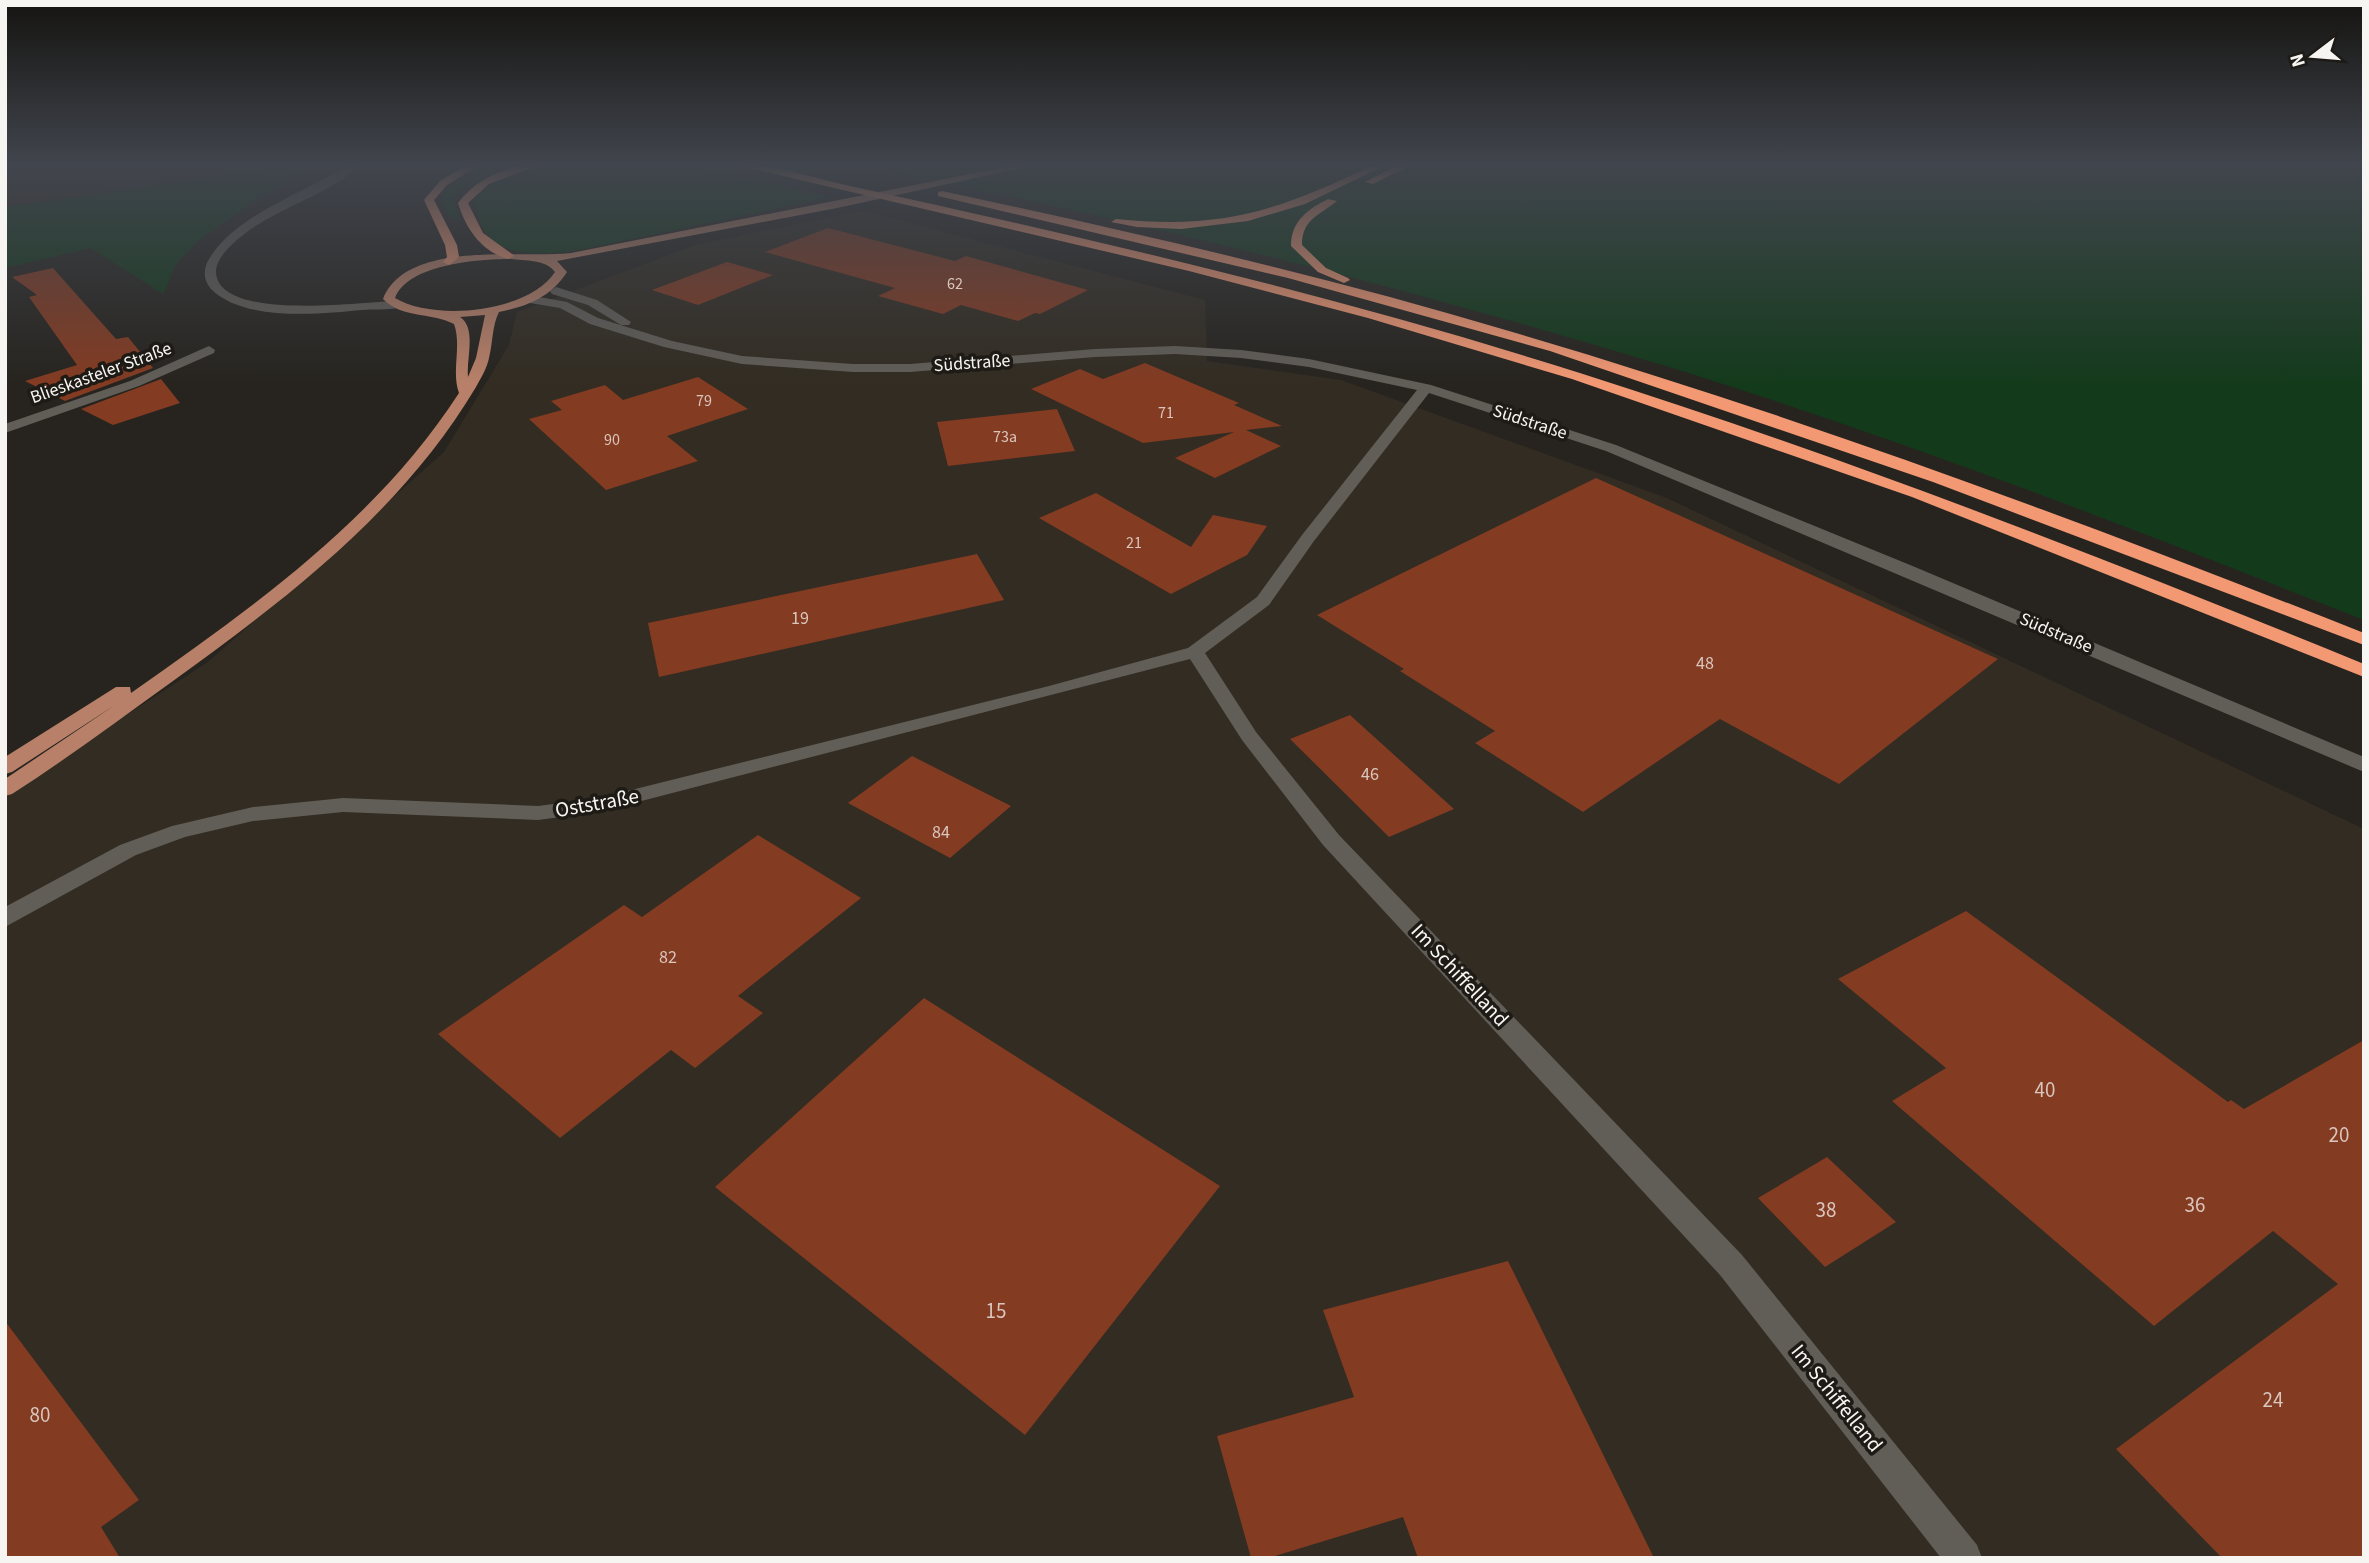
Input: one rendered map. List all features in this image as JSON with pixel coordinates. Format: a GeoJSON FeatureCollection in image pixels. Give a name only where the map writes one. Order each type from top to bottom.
{"type":"FeatureCollection","features":[{"type":"Feature","properties":{"kind":"highway"},"geometry":{"type":"LineString","coordinates":[[447,237],[453,257],[449,262]]}},
{"type":"Feature","properties":{"kind":"highway"},"geometry":{"type":"LineString","coordinates":[[481,237],[486,245],[508,256]]}},
{"type":"Feature","properties":{"kind":"highway"},"geometry":{"type":"LineString","coordinates":[[1065,237],[1128,251],[1387,320],[1580,378],[1883,482],[2113,569],[2364,671]]}},
{"type":"Feature","properties":{"kind":"highway"},"geometry":{"type":"LineString","coordinates":[[1130,237],[1411,306],[1608,366],[1887,460],[2266,600],[2364,640]]}},
{"type":"Feature","properties":{"kind":"highway"},"geometry":{"type":"LineString","coordinates":[[1295,237],[1297,246],[1322,270],[1411,306]]}},
{"type":"Feature","properties":{"kind":"main road"},"geometry":{"type":"LineString","coordinates":[[561,272],[559,281],[549,290],[495,309],[445,314],[407,310],[389,299],[390,292],[408,276],[449,262],[508,256],[542,259],[673,237]]}},
{"type":"Feature","properties":{"kind":"main road"},"geometry":{"type":"LineString","coordinates":[[561,272],[596,259],[686,237]]}},
{"type":"Feature","properties":{"kind":"main road"},"geometry":{"type":"LineString","coordinates":[[542,259],[555,265],[561,272]]}},
{"type":"Feature","properties":{"kind":"main road"},"geometry":{"type":"LineString","coordinates":[[5,789],[229,632],[309,568],[378,504],[445,424],[480,369],[487,347],[491,314],[495,309]]}},
{"type":"Feature","properties":{"kind":"main road"},"geometry":{"type":"LineString","coordinates":[[445,314],[460,322],[463,331],[460,372],[464,391]]}},
{"type":"Feature","properties":{"kind":"main road"},"geometry":{"type":"LineString","coordinates":[[5,767],[309,568]]}},
{"type":"Feature","properties":{"kind":"street"},"geometry":{"type":"LineString","coordinates":[[236,237],[219,250],[208,275],[212,286],[240,300],[278,310],[395,305]]}},
{"type":"Feature","properties":{"kind":"street","name":"Südstraße"},"geometry":{"type":"LineString","coordinates":[[549,290],[576,296],[615,314],[641,334]]}},
{"type":"Feature","properties":{"kind":"street"},"geometry":{"type":"LineString","coordinates":[[240,300],[307,303],[390,292]]}},
{"type":"Feature","properties":{"kind":"street","name":"Südstraße"},"geometry":{"type":"LineString","coordinates":[[528,299],[563,305],[594,321],[678,346],[742,360],[853,369],[910,368],[1148,351],[1241,354],[1363,373],[1426,388],[1611,448],[1909,570],[2364,765]]}},
{"type":"Feature","properties":{"kind":"street","name":"Blieskasteler Straße"},"geometry":{"type":"LineString","coordinates":[[5,429],[132,385],[179,366],[209,349]]}},
{"type":"Feature","properties":{"kind":"street"},"geometry":{"type":"LineString","coordinates":[[1195,652],[1262,601],[1426,388]]}},
{"type":"Feature","properties":{"kind":"street","name":"Oststraße"},"geometry":{"type":"LineString","coordinates":[[5,918],[128,850],[180,831],[253,814],[343,805],[538,813],[599,805],[1016,701],[1195,652]]}},
{"type":"Feature","properties":{"kind":"street","name":"Im Schiffelland"},"geometry":{"type":"LineString","coordinates":[[1195,652],[1249,736],[1331,840],[1731,1265],[1964,1558]]}},
{"type":"Feature","properties":{"kind":"shaded area"},"geometry":{"type":"Polygon","coordinates":[[[733,237],[963,237],[1205,300],[1207,361],[1341,380],[1667,498],[2364,829],[2364,1558],[5,1558],[5,794],[208,662],[444,452],[509,345],[517,312],[698,244],[733,237]]]}},
{"type":"Feature","properties":{"kind":"green space"},"geometry":{"type":"Polygon","coordinates":[[[5,237],[204,237],[176,264],[163,294],[91,248],[5,268],[5,237]]]}},
{"type":"Feature","properties":{"kind":"green space"},"geometry":{"type":"Polygon","coordinates":[[[490,237],[641,237],[551,253],[514,250],[490,237]]]}},
{"type":"Feature","properties":{"kind":"green space"},"geometry":{"type":"Polygon","coordinates":[[[1188,237],[2364,237],[2364,620],[2102,518],[1926,453],[1748,392],[1558,334],[1188,237]]]}},
{"type":"Feature","properties":{"kind":"building"},"geometry":{"type":"Polygon","coordinates":[[[805,237],[862,237],[955,261],[966,256],[1088,290],[1040,314],[1035,313],[1018,321],[961,305],[943,314],[878,296],[895,288],[765,252],[805,237]]]}},
{"type":"Feature","properties":{"kind":"building"},"geometry":{"type":"Polygon","coordinates":[[[727,262],[773,275],[698,305],[652,290],[727,262]]]}},
{"type":"Feature","properties":{"kind":"building"},"geometry":{"type":"Polygon","coordinates":[[[53,268],[116,339],[128,337],[153,368],[65,401],[25,381],[77,365],[29,297],[37,295],[12,277],[53,268]]]}},
{"type":"Feature","properties":{"kind":"building"},"geometry":{"type":"Polygon","coordinates":[[[1145,363],[1239,403],[1234,405],[1282,426],[1246,430],[1281,446],[1215,478],[1175,458],[1234,432],[1143,443],[1031,389],[1080,369],[1103,379],[1145,363]]]}},
{"type":"Feature","properties":{"kind":"building"},"geometry":{"type":"Polygon","coordinates":[[[698,377],[748,409],[667,436],[698,461],[606,490],[529,419],[562,410],[551,401],[605,385],[623,400],[698,377]]]}},
{"type":"Feature","properties":{"kind":"building"},"geometry":{"type":"Polygon","coordinates":[[[161,379],[180,403],[113,425],[81,409],[161,379]]]}},
{"type":"Feature","properties":{"kind":"building"},"geometry":{"type":"Polygon","coordinates":[[[1057,409],[1075,451],[948,466],[937,422],[1057,409]]]}},
{"type":"Feature","properties":{"kind":"building"},"geometry":{"type":"Polygon","coordinates":[[[1596,478],[1998,659],[1839,784],[1720,719],[1583,812],[1475,743],[1495,731],[1400,671],[1404,669],[1317,615],[1596,478]]]}},
{"type":"Feature","properties":{"kind":"building"},"geometry":{"type":"Polygon","coordinates":[[[1096,493],[1191,547],[1213,515],[1267,526],[1247,555],[1171,594],[1039,518],[1096,493]]]}},
{"type":"Feature","properties":{"kind":"building"},"geometry":{"type":"Polygon","coordinates":[[[977,554],[1004,600],[659,677],[648,623],[977,554]]]}},
{"type":"Feature","properties":{"kind":"building"},"geometry":{"type":"Polygon","coordinates":[[[1350,715],[1454,809],[1389,837],[1290,739],[1350,715]]]}},
{"type":"Feature","properties":{"kind":"building"},"geometry":{"type":"Polygon","coordinates":[[[912,756],[1011,806],[950,858],[848,803],[912,756]]]}},
{"type":"Feature","properties":{"kind":"building"},"geometry":{"type":"Polygon","coordinates":[[[758,835],[861,898],[738,996],[763,1013],[695,1068],[671,1050],[560,1138],[438,1034],[624,905],[642,917],[758,835]]]}},
{"type":"Feature","properties":{"kind":"building"},"geometry":{"type":"Polygon","coordinates":[[[1966,911],[2228,1102],[2231,1100],[2244,1109],[2364,1040],[2364,1558],[2222,1558],[2116,1449],[2338,1284],[2273,1231],[2154,1326],[1892,1101],[1946,1068],[1838,979],[1966,911]]]}},
{"type":"Feature","properties":{"kind":"building"},"geometry":{"type":"Polygon","coordinates":[[[924,998],[1220,1186],[1025,1435],[715,1187],[924,998]]]}},
{"type":"Feature","properties":{"kind":"building"},"geometry":{"type":"Polygon","coordinates":[[[1827,1157],[1896,1222],[1825,1267],[1758,1198],[1827,1157]]]}},
{"type":"Feature","properties":{"kind":"building"},"geometry":{"type":"Polygon","coordinates":[[[1508,1261],[1654,1558],[1418,1558],[1403,1517],[1268,1558],[1251,1558],[1217,1436],[1354,1397],[1323,1310],[1508,1261]]]}},
{"type":"Feature","properties":{"kind":"building"},"geometry":{"type":"Polygon","coordinates":[[[5,1321],[139,1500],[101,1527],[120,1558],[5,1558],[5,1321]]]}}]}
